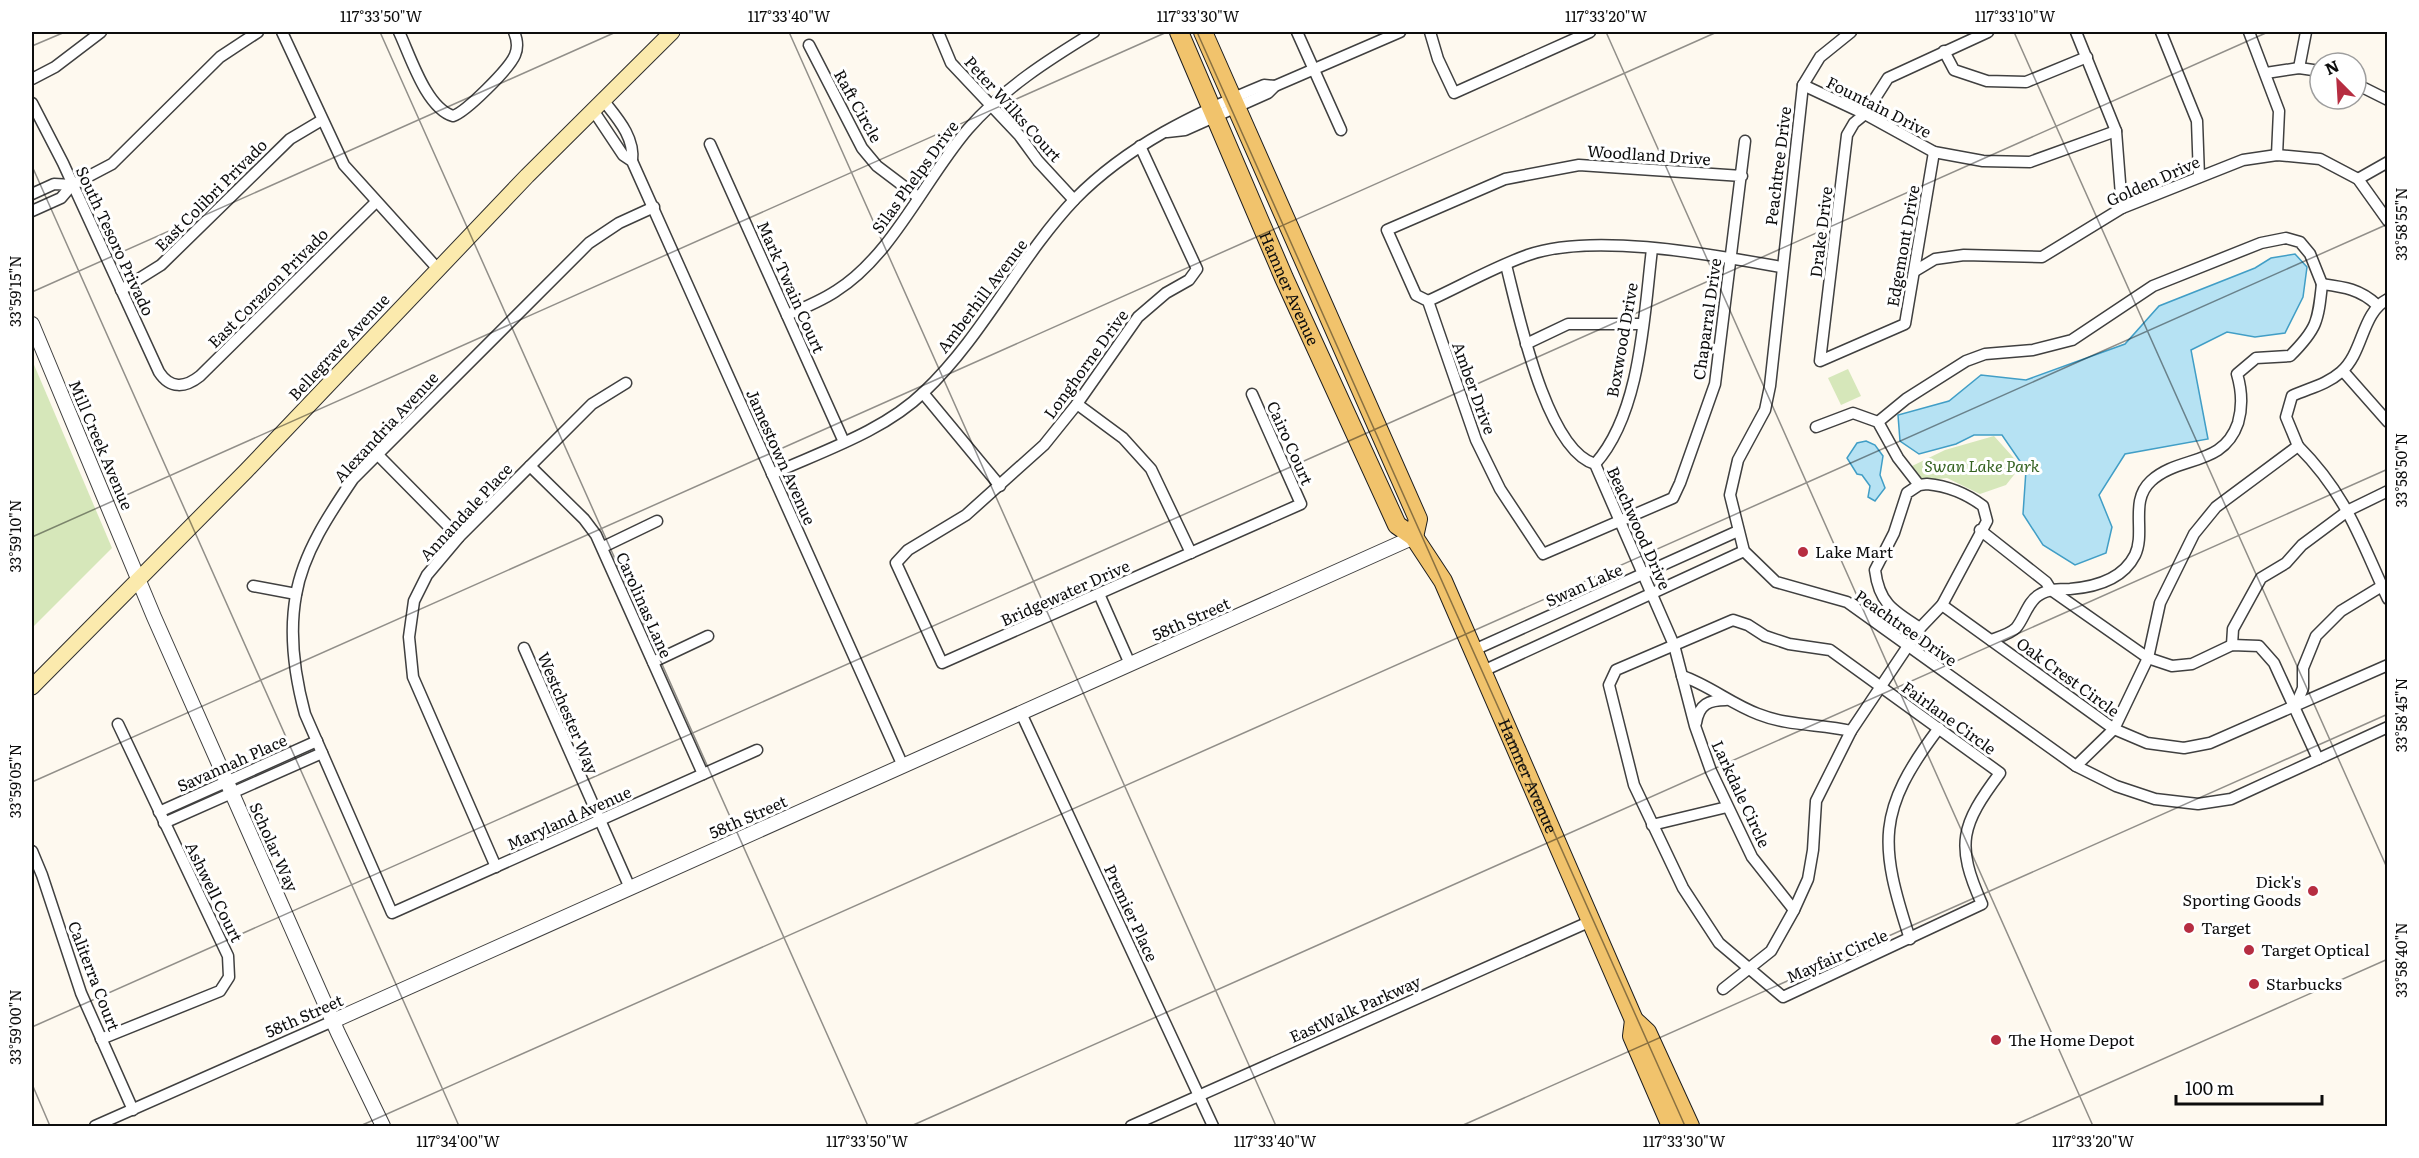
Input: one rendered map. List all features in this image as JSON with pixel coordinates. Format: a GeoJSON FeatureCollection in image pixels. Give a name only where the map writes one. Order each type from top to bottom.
{"type":"FeatureCollection","features":[{"type":"Feature","properties":{"kind":"main road","name":"Bellegrave Avenue"},"geometry":{"type":"LineString","coordinates":[[32,687],[246,471],[437,268],[672,32]]}},
{"type":"Feature","properties":{"kind":"main road","name":"Hamner Avenue"},"geometry":{"type":"LineString","coordinates":[[1179,32],[1396,525],[1414,537],[1443,581],[1634,1020],[1647,1032],[1690,1126]]}},
{"type":"Feature","properties":{"kind":"main road","name":"Hamner Avenue"},"geometry":{"type":"LineString","coordinates":[[1203,32],[1418,519],[1414,537]]}},
{"type":"Feature","properties":{"kind":"main road","name":"Hamner Avenue"},"geometry":{"type":"LineString","coordinates":[[1634,1020],[1632,1036],[1671,1126]]}},
{"type":"Feature","properties":{"kind":"main road"},"geometry":{"type":"LineString","coordinates":[[1639,1051],[1652,1062],[1676,1117],[1690,1126]]}},
{"type":"Feature","properties":{"kind":"street"},"geometry":{"type":"LineString","coordinates":[[32,79],[55,67],[101,32]]}},
{"type":"Feature","properties":{"kind":"street"},"geometry":{"type":"LineString","coordinates":[[32,211],[61,198],[72,185],[112,164],[220,57],[258,32]]}},
{"type":"Feature","properties":{"kind":"street"},"geometry":{"type":"LineString","coordinates":[[282,32],[344,165],[437,268]]}},
{"type":"Feature","properties":{"kind":"street"},"geometry":{"type":"LineString","coordinates":[[399,32],[432,100],[441,111],[453,116],[468,107],[515,54],[514,32]]}},
{"type":"Feature","properties":{"kind":"street","name":"Peter Wilks Court"},"geometry":{"type":"LineString","coordinates":[[938,32],[951,63],[1074,200]]}},
{"type":"Feature","properties":{"kind":"street","name":"Silas Phelps Drive"},"geometry":{"type":"LineString","coordinates":[[787,315],[837,291],[859,273],[887,241],[969,128],[1016,83],[1049,58],[1094,32]]}},
{"type":"Feature","properties":{"kind":"street"},"geometry":{"type":"LineString","coordinates":[[1298,32],[1341,130]]}},
{"type":"Feature","properties":{"kind":"street","name":"Amberhill Avenue"},"geometry":{"type":"LineString","coordinates":[[772,474],[844,442],[893,415],[923,393],[974,337],[1024,264],[1074,200],[1119,160],[1183,120],[1268,93],[1275,86],[1400,32]]}},
{"type":"Feature","properties":{"kind":"street"},"geometry":{"type":"LineString","coordinates":[[1430,32],[1438,59],[1454,93],[1590,32]]}},
{"type":"Feature","properties":{"kind":"street","name":"Peachtree Drive"},"geometry":{"type":"LineString","coordinates":[[1851,32],[1820,57],[1803,85],[1765,410],[1738,460],[1730,495],[1744,551],[1776,582],[1847,602],[2076,766],[2116,786],[2154,799],[2198,804],[2230,799],[2388,727]]}},
{"type":"Feature","properties":{"kind":"street","name":"Drake Drive"},"geometry":{"type":"LineString","coordinates":[[1821,361],[1847,135],[1854,123],[1865,114],[1888,78],[1988,32]]}},
{"type":"Feature","properties":{"kind":"street"},"geometry":{"type":"LineString","coordinates":[[2076,32],[2116,131],[2122,208]]}},
{"type":"Feature","properties":{"kind":"street"},"geometry":{"type":"LineString","coordinates":[[2161,32],[2197,122],[2199,177]]}},
{"type":"Feature","properties":{"kind":"street"},"geometry":{"type":"LineString","coordinates":[[2249,32],[2279,111],[2277,154]]}},
{"type":"Feature","properties":{"kind":"street"},"geometry":{"type":"LineString","coordinates":[[2299,68],[2306,32]]}},
{"type":"Feature","properties":{"kind":"street","name":"Raft Circle"},"geometry":{"type":"LineString","coordinates":[[809,45],[862,148],[877,166],[918,197]]}},
{"type":"Feature","properties":{"kind":"street"},"geometry":{"type":"LineString","coordinates":[[1944,51],[1954,70],[1987,81],[2026,82],[2087,57]]}},
{"type":"Feature","properties":{"kind":"street"},"geometry":{"type":"LineString","coordinates":[[2266,73],[2299,68],[2308,69]]}},
{"type":"Feature","properties":{"kind":"street","name":"Fountain Drive"},"geometry":{"type":"LineString","coordinates":[[1803,85],[1865,114],[1934,152],[1983,161],[2030,162],[2116,131]]}},
{"type":"Feature","properties":{"kind":"street"},"geometry":{"type":"LineString","coordinates":[[2368,90],[2388,100]]}},
{"type":"Feature","properties":{"kind":"street","name":"South Tesoro Privado"},"geometry":{"type":"LineString","coordinates":[[32,103],[159,372],[166,381],[176,386]]}},
{"type":"Feature","properties":{"kind":"street","name":"Jamestown Avenue"},"geometry":{"type":"LineString","coordinates":[[598,105],[623,155],[632,161],[654,207],[903,766]]}},
{"type":"Feature","properties":{"kind":"street","name":"East Colibri Privado"},"geometry":{"type":"LineString","coordinates":[[121,290],[161,266],[290,139],[322,120]]}},
{"type":"Feature","properties":{"kind":"street","name":"Chaparral Drive"},"geometry":{"type":"LineString","coordinates":[[1544,554],[1673,498],[1715,384],[1745,141]]}},
{"type":"Feature","properties":{"kind":"street","name":"Mark Twain Court"},"geometry":{"type":"LineString","coordinates":[[710,144],[844,442]]}},
{"type":"Feature","properties":{"kind":"street","name":"Longhorne Drive"},"geometry":{"type":"LineString","coordinates":[[896,563],[908,550],[966,515],[1044,445],[1077,404],[1138,317],[1166,293],[1189,280],[1197,269],[1140,146]]}},
{"type":"Feature","properties":{"kind":"street","name":"Edgemont Drive"},"geometry":{"type":"LineString","coordinates":[[1821,361],[1905,324],[1934,152]]}},
{"type":"Feature","properties":{"kind":"street","name":"Golden Drive"},"geometry":{"type":"LineString","coordinates":[[1915,271],[1935,259],[1964,255],[2042,257],[2122,208],[2243,160],[2277,154],[2320,159],[2358,179],[2377,202],[2388,221]]}},
{"type":"Feature","properties":{"kind":"street"},"geometry":{"type":"LineString","coordinates":[[2358,179],[2388,162]]}},
{"type":"Feature","properties":{"kind":"street","name":"Woodland Drive"},"geometry":{"type":"LineString","coordinates":[[1386,230],[1505,179],[1579,165],[1622,166],[1742,176]]}},
{"type":"Feature","properties":{"kind":"street"},"geometry":{"type":"LineString","coordinates":[[32,194],[54,184],[72,185]]}},
{"type":"Feature","properties":{"kind":"street","name":"East Corazon Privado"},"geometry":{"type":"LineString","coordinates":[[176,386],[189,383],[200,376],[376,202]]}},
{"type":"Feature","properties":{"kind":"street","name":"Alexandria Avenue"},"geometry":{"type":"LineString","coordinates":[[392,913],[305,714],[297,684],[294,634],[296,594],[310,552],[332,510],[353,479],[377,454],[589,243],[619,223],[654,207]]}},
{"type":"Feature","properties":{"kind":"street","name":"Amber Drive"},"geometry":{"type":"LineString","coordinates":[[1386,230],[1416,295],[1428,301],[1476,440],[1500,489],[1544,554]]}},
{"type":"Feature","properties":{"kind":"street"},"geometry":{"type":"LineString","coordinates":[[1878,422],[1906,399],[1966,361],[1985,354],[2033,350],[2072,340],[2153,286],[2212,265],[2261,243],[2286,238],[2300,242],[2310,254],[2322,284],[2319,319],[2308,338],[2290,356],[2256,358],[2237,374],[2242,392],[2240,415],[2232,439],[2209,456],[2163,472],[2150,481],[2139,502],[2137,552],[2129,565],[2118,576],[2085,587],[2051,590],[2037,595],[2015,630],[1991,640]]}},
{"type":"Feature","properties":{"kind":"street"},"geometry":{"type":"LineString","coordinates":[[1428,301],[1529,254],[1579,246],[1614,245],[1730,258],[1782,267]]}},
{"type":"Feature","properties":{"kind":"street","name":"Boxwood Drive"},"geometry":{"type":"LineString","coordinates":[[1595,464],[1609,448],[1631,391],[1643,324],[1652,249]]}},
{"type":"Feature","properties":{"kind":"street","name":"Beachwood Drive"},"geometry":{"type":"LineString","coordinates":[[1506,265],[1526,344],[1558,429],[1583,461],[1595,464],[1674,645]]}},
{"type":"Feature","properties":{"kind":"street"},"geometry":{"type":"LineString","coordinates":[[2322,284],[2352,288],[2366,295],[2377,305]]}},
{"type":"Feature","properties":{"kind":"street"},"geometry":{"type":"LineString","coordinates":[[2388,299],[2377,305],[2358,349],[2343,371],[2310,391],[2292,396],[2286,417],[2298,446],[2320,468],[2349,510],[2388,599]]}},
{"type":"Feature","properties":{"kind":"street","name":"Mill Creek Avenue"},"geometry":{"type":"LineString","coordinates":[[32,324],[140,579]]}},
{"type":"Feature","properties":{"kind":"street"},"geometry":{"type":"LineString","coordinates":[[1526,344],[1568,324],[1643,324]]}},
{"type":"Feature","properties":{"kind":"street"},"geometry":{"type":"LineString","coordinates":[[2343,371],[2388,422]]}},
{"type":"Feature","properties":{"kind":"street","name":"Annandale Place"},"geometry":{"type":"LineString","coordinates":[[496,867],[418,691],[410,655],[411,619],[419,588],[440,557],[592,404],[626,383]]}},
{"type":"Feature","properties":{"kind":"street"},"geometry":{"type":"LineString","coordinates":[[923,393],[1000,486]]}},
{"type":"Feature","properties":{"kind":"street","name":"Cairo Court"},"geometry":{"type":"LineString","coordinates":[[1252,394],[1301,504]]}},
{"type":"Feature","properties":{"kind":"street"},"geometry":{"type":"LineString","coordinates":[[1077,404],[1123,438],[1151,469],[1191,553]]}},
{"type":"Feature","properties":{"kind":"street"},"geometry":{"type":"LineString","coordinates":[[1816,427],[1852,413],[1878,422],[1898,458],[1919,485]]}},
{"type":"Feature","properties":{"kind":"street"},"geometry":{"type":"LineString","coordinates":[[2076,766],[2114,729],[2148,658],[2160,603],[2194,534],[2216,507],[2298,446]]}},
{"type":"Feature","properties":{"kind":"street"},"geometry":{"type":"LineString","coordinates":[[377,454],[459,537]]}},
{"type":"Feature","properties":{"kind":"street","name":"Carolinas Lane"},"geometry":{"type":"LineString","coordinates":[[530,466],[584,519],[603,547],[704,774]]}},
{"type":"Feature","properties":{"kind":"street"},"geometry":{"type":"LineString","coordinates":[[1920,628],[1896,613],[1883,600],[1875,570],[1894,533],[1907,493],[1919,485],[1941,486],[1971,497],[1983,506],[1987,521],[1980,530],[2046,582],[2051,590],[2148,658],[2172,666],[2192,663],[2232,645],[2259,646],[2274,663],[2318,759]]}},
{"type":"Feature","properties":{"kind":"street"},"geometry":{"type":"LineString","coordinates":[[2232,645],[2233,629],[2261,578],[2286,563],[2302,545],[2349,510],[2388,491]]}},
{"type":"Feature","properties":{"kind":"street","name":"Bridgewater Drive"},"geometry":{"type":"LineString","coordinates":[[896,563],[942,663],[1301,504]]}},
{"type":"Feature","properties":{"kind":"street"},"geometry":{"type":"LineString","coordinates":[[603,547],[657,521]]}},
{"type":"Feature","properties":{"kind":"street","name":"Mayfair Circle"},"geometry":{"type":"LineString","coordinates":[[1980,530],[1942,605],[1920,628],[1851,730],[1815,801],[1813,850],[1808,879],[1771,951],[1748,970],[1784,997],[1982,904]]}},
{"type":"Feature","properties":{"kind":"street","name":"Swan Lake"},"geometry":{"type":"LineString","coordinates":[[1474,650],[1738,531]]}},
{"type":"Feature","properties":{"kind":"street","name":"58th Street"},"geometry":{"type":"LineString","coordinates":[[95,1126],[1414,537]]}},
{"type":"Feature","properties":{"kind":"street","name":"Swan Lake"},"geometry":{"type":"LineString","coordinates":[[1483,671],[1744,551]]}},
{"type":"Feature","properties":{"kind":"street","name":"Scholar Way"},"geometry":{"type":"LineString","coordinates":[[140,579],[154,617],[382,1126]]}},
{"type":"Feature","properties":{"kind":"street"},"geometry":{"type":"LineString","coordinates":[[253,586],[296,594]]}},
{"type":"Feature","properties":{"kind":"street"},"geometry":{"type":"LineString","coordinates":[[2295,707],[2303,688],[2303,668],[2316,636],[2341,611],[2382,586]]}},
{"type":"Feature","properties":{"kind":"street"},"geometry":{"type":"LineString","coordinates":[[1099,594],[1130,664]]}},
{"type":"Feature","properties":{"kind":"street","name":"Oak Crest Circle"},"geometry":{"type":"LineString","coordinates":[[1942,605],[2114,729],[2146,743],[2184,748],[2210,743],[2388,665]]}},
{"type":"Feature","properties":{"kind":"street","name":"Fairlane Circle"},"geometry":{"type":"LineString","coordinates":[[1748,970],[1719,943],[1683,888],[1652,825],[1634,785],[1609,685],[1616,670],[1733,620],[1748,625],[1765,636],[1789,644],[1830,650],[2000,773],[1978,802],[1964,836],[1968,872],[1982,904]]}},
{"type":"Feature","properties":{"kind":"street"},"geometry":{"type":"LineString","coordinates":[[653,662],[708,636]]}},
{"type":"Feature","properties":{"kind":"street","name":"Larkdale Circle"},"geometry":{"type":"LineString","coordinates":[[1674,645],[1695,726],[1727,807],[1752,857],[1794,910]]}},
{"type":"Feature","properties":{"kind":"street","name":"Westchester Way"},"geometry":{"type":"LineString","coordinates":[[524,648],[598,821],[630,888]]}},
{"type":"Feature","properties":{"kind":"street"},"geometry":{"type":"LineString","coordinates":[[1682,676],[1728,700],[1781,722],[1823,724],[1851,730]]}},
{"type":"Feature","properties":{"kind":"street"},"geometry":{"type":"LineString","coordinates":[[1695,726],[1698,711],[1707,703],[1713,700],[1728,700]]}},
{"type":"Feature","properties":{"kind":"street","name":"Premier Place"},"geometry":{"type":"LineString","coordinates":[[1021,713],[1213,1126]]}},
{"type":"Feature","properties":{"kind":"street","name":"Ashwell Court"},"geometry":{"type":"LineString","coordinates":[[101,1039],[220,991],[229,977],[228,956],[118,724]]}},
{"type":"Feature","properties":{"kind":"street"},"geometry":{"type":"LineString","coordinates":[[1911,939],[1893,886],[1888,856],[1893,806],[1903,779],[1938,728]]}},
{"type":"Feature","properties":{"kind":"street","name":"Savannah Place"},"geometry":{"type":"LineString","coordinates":[[164,824],[229,786],[317,741]]}},
{"type":"Feature","properties":{"kind":"street","name":"Maryland Avenue"},"geometry":{"type":"LineString","coordinates":[[392,913],[757,750]]}},
{"type":"Feature","properties":{"kind":"street","name":"Savannah Place"},"geometry":{"type":"LineString","coordinates":[[159,812],[322,753]]}},
{"type":"Feature","properties":{"kind":"street"},"geometry":{"type":"LineString","coordinates":[[1652,825],[1727,807]]}},
{"type":"Feature","properties":{"kind":"street","name":"Caliterra Court"},"geometry":{"type":"LineString","coordinates":[[32,851],[42,874],[81,993],[133,1110]]}},
{"type":"Feature","properties":{"kind":"street","name":"EastWalk Parkway"},"geometry":{"type":"LineString","coordinates":[[1131,1126],[1591,921]]}},
{"type":"Feature","properties":{"kind":"street"},"geometry":{"type":"LineString","coordinates":[[1723,989],[1748,970]]}},
{"type":"Feature","properties":{"kind":"green space"},"geometry":{"type":"Polygon","coordinates":[[[32,360],[112,548],[32,628],[32,360]]]}},
{"type":"Feature","properties":{"kind":"green space"},"geometry":{"type":"Polygon","coordinates":[[[1848,369],[1861,396],[1841,405],[1828,378],[1848,369]]]}},
{"type":"Feature","properties":{"kind":"green space","name":"Swan Lake Park"},"geometry":{"type":"Polygon","coordinates":[[[1994,436],[2021,466],[2006,485],[1980,494],[1947,478],[1921,481],[1910,467],[1945,450],[1994,436]]]}},
{"type":"Feature","properties":{"kind":"water"},"geometry":{"type":"Polygon","coordinates":[[[2295,254],[2307,267],[2303,297],[2285,333],[2255,337],[2227,332],[2191,350],[2208,439],[2125,454],[2099,495],[2112,527],[2106,553],[2075,565],[2043,545],[2023,514],[2026,470],[2002,435],[1974,435],[1956,444],[1919,454],[1900,441],[1898,415],[1949,401],[1981,375],[2026,380],[2125,344],[2159,306],[2255,268],[2271,258],[2295,254]]]}},
{"type":"Feature","properties":{"kind":"water"},"geometry":{"type":"Polygon","coordinates":[[[1866,441],[1875,445],[1883,456],[1880,475],[1885,488],[1875,501],[1868,497],[1870,486],[1862,475],[1857,474],[1847,458],[1857,443],[1866,441]]]}},
{"type":"Feature","properties":{"kind":"place","name":"Lake Mart"},"geometry":{"type":"Point","coordinates":[1803,552]}},
{"type":"Feature","properties":{"kind":"place","name":"Dick's Sporting Goods"},"geometry":{"type":"Point","coordinates":[2313,891]}},
{"type":"Feature","properties":{"kind":"place","name":"Target"},"geometry":{"type":"Point","coordinates":[2189,928]}},
{"type":"Feature","properties":{"kind":"place","name":"Target Optical"},"geometry":{"type":"Point","coordinates":[2249,950]}},
{"type":"Feature","properties":{"kind":"place","name":"Starbucks"},"geometry":{"type":"Point","coordinates":[2254,984]}},
{"type":"Feature","properties":{"kind":"place","name":"The Home Depot"},"geometry":{"type":"Point","coordinates":[1996,1040]}}]}
